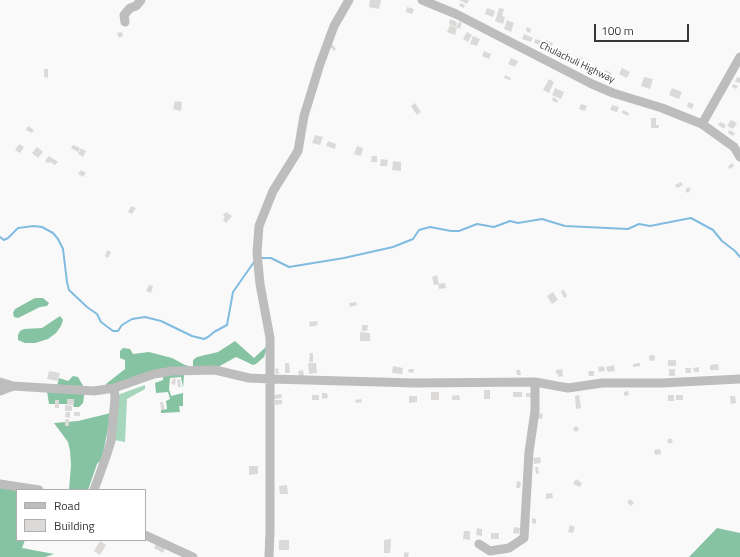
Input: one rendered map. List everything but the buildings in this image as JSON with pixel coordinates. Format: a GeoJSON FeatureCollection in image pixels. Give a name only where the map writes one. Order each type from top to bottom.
{"type":"FeatureCollection","features":[{"type":"Feature","properties":{"kind":"street"},"geometry":{"type":"LineString","coordinates":[[125,22],[124,15],[130,8],[136,6],[141,0]]}},
{"type":"Feature","properties":{"kind":"street"},"geometry":{"type":"LineString","coordinates":[[269,557],[270,338],[262,301],[257,254],[259,226],[273,191],[298,151],[304,116],[320,64],[334,26],[349,0]]}},
{"type":"Feature","properties":{"kind":"street","name":"Chulachuli Highway"},"geometry":{"type":"LineString","coordinates":[[422,0],[456,14],[592,84],[613,93],[662,108],[702,124],[734,147],[740,157]]}},
{"type":"Feature","properties":{"kind":"street"},"geometry":{"type":"LineString","coordinates":[[702,124],[740,57]]}},
{"type":"Feature","properties":{"kind":"street"},"geometry":{"type":"LineString","coordinates":[[0,382],[13,386],[94,391],[114,388],[154,374],[173,371],[214,370],[249,378],[415,383],[535,382],[568,388],[602,383],[662,383],[740,379]]}},
{"type":"Feature","properties":{"kind":"street"},"geometry":{"type":"LineString","coordinates":[[479,544],[490,550],[496,550],[509,548],[524,538],[528,452],[535,412],[535,382]]}},
{"type":"Feature","properties":{"kind":"street"},"geometry":{"type":"LineString","coordinates":[[0,392],[13,386]]}},
{"type":"Feature","properties":{"kind":"street"},"geometry":{"type":"LineString","coordinates":[[94,489],[111,441],[115,398],[114,388]]}},
{"type":"Feature","properties":{"kind":"street"},"geometry":{"type":"LineString","coordinates":[[0,484],[32,489]]}},
{"type":"Feature","properties":{"kind":"street"},"geometry":{"type":"LineString","coordinates":[[146,535],[193,557]]}},
{"type":"Feature","properties":{"kind":"green space"},"geometry":{"type":"Polygon","coordinates":[[[35,298],[43,298],[49,303],[47,306],[40,307],[18,318],[14,317],[13,313],[15,309],[35,298]]]}},
{"type":"Feature","properties":{"kind":"green space"},"geometry":{"type":"Polygon","coordinates":[[[60,316],[63,320],[61,326],[56,333],[48,339],[35,343],[25,343],[18,340],[20,331],[24,329],[42,328],[60,316]]]}},
{"type":"Feature","properties":{"kind":"green space"},"geometry":{"type":"Polygon","coordinates":[[[235,341],[254,358],[268,345],[264,357],[253,365],[236,357],[218,367],[198,369],[106,388],[106,384],[125,369],[125,360],[120,358],[120,351],[123,348],[130,349],[133,354],[149,352],[172,358],[185,365],[193,367],[193,360],[197,357],[218,352],[235,341]]]}},
{"type":"Feature","properties":{"kind":"green space"},"geometry":{"type":"Polygon","coordinates":[[[163,375],[184,375],[183,388],[181,377],[170,378],[169,389],[171,396],[183,393],[183,406],[179,406],[180,412],[161,413],[161,410],[167,409],[166,401],[170,399],[168,392],[156,393],[155,383],[163,380],[163,375]]]}},
{"type":"Feature","properties":{"kind":"green space"},"geometry":{"type":"Polygon","coordinates":[[[73,376],[78,377],[85,389],[83,403],[79,407],[74,407],[72,404],[49,404],[47,391],[56,390],[59,378],[68,381],[73,376]]]}},
{"type":"Feature","properties":{"kind":"green space"},"geometry":{"type":"Polygon","coordinates":[[[145,385],[145,389],[127,399],[125,442],[114,440],[118,396],[145,385]]]}},
{"type":"Feature","properties":{"kind":"green space"},"geometry":{"type":"Polygon","coordinates":[[[111,413],[102,459],[97,464],[88,489],[69,489],[71,465],[68,442],[54,423],[78,421],[111,413]]]}},
{"type":"Feature","properties":{"kind":"green space"},"geometry":{"type":"Polygon","coordinates":[[[0,484],[16,490],[16,541],[25,541],[22,548],[54,554],[45,557],[0,557],[0,484]]]}},
{"type":"Feature","properties":{"kind":"green space"},"geometry":{"type":"Polygon","coordinates":[[[717,528],[740,533],[740,557],[689,557],[717,528]]]}},
{"type":"Feature","properties":{"kind":"waterway"},"geometry":{"type":"LineString","coordinates":[[262,258],[271,258],[289,267],[344,258],[393,247],[413,239],[419,230],[430,227],[459,231],[477,224],[494,227],[510,221],[518,223],[542,219],[565,226],[628,229],[639,224],[650,226],[691,218],[713,230],[722,241],[740,257]]}},
{"type":"Feature","properties":{"kind":"waterway"},"geometry":{"type":"LineString","coordinates":[[0,237],[4,240],[18,228],[34,226],[42,227],[53,233],[63,249],[69,290],[97,314],[101,322],[113,331],[118,331],[122,325],[132,319],[145,317],[161,321],[192,336],[204,339],[227,325],[233,292],[254,262]]}}]}
